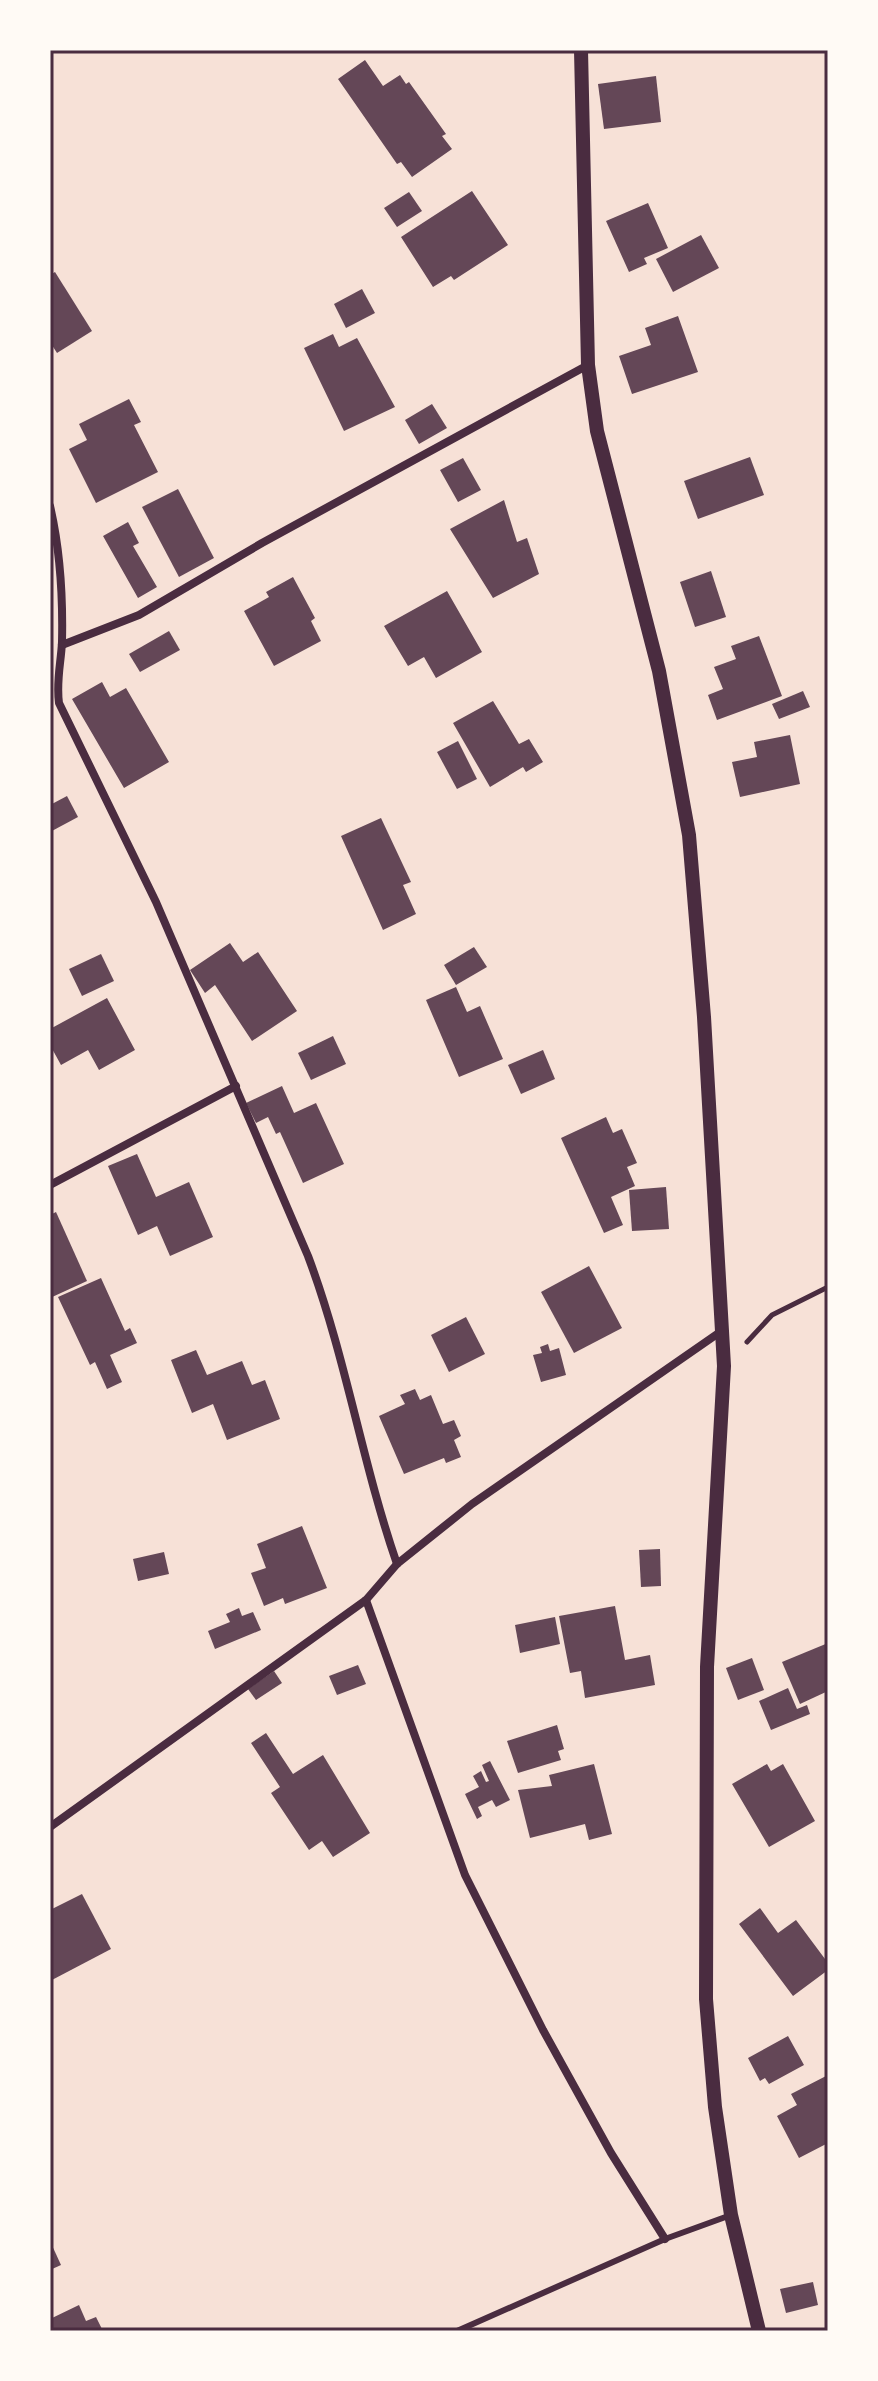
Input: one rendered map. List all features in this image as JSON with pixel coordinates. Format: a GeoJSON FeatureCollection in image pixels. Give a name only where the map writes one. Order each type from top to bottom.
{"type":"FeatureCollection","features":[{"type":"Feature","properties":{"kind":"street"},"geometry":{"type":"LineString","coordinates":[[581,50],[588,365],[597,431],[659,671],[689,835],[724,1330],[707,1667],[706,1999],[715,2107],[731,2215],[759,2331]]}},
{"type":"Feature","properties":{"kind":"street"},"geometry":{"type":"LineString","coordinates":[[62,645],[139,615],[262,543],[588,365]]}},
{"type":"Feature","properties":{"kind":"street"},"geometry":{"type":"LineString","coordinates":[[50,506],[60,590],[62,645],[53,684],[59,703],[156,902],[326,1306],[381,1516],[397,1564]]}},
{"type":"Feature","properties":{"kind":"street"},"geometry":{"type":"LineString","coordinates":[[50,1185],[236,1086]]}},
{"type":"Feature","properties":{"kind":"street"},"geometry":{"type":"LineString","coordinates":[[50,1827],[366,1600],[397,1564],[472,1504],[724,1330]]}},
{"type":"Feature","properties":{"kind":"street"},"geometry":{"type":"LineString","coordinates":[[366,1600],[465,1875],[550,2043],[611,2153],[665,2239]]}},
{"type":"Feature","properties":{"kind":"lane"},"geometry":{"type":"LineString","coordinates":[[457,2331],[665,2239],[731,2215]]}},
{"type":"Feature","properties":{"kind":"path"},"geometry":{"type":"LineString","coordinates":[[724,1366],[772,1315],[828,1287]]}},
{"type":"Feature","properties":{"kind":"building"},"geometry":{"type":"Polygon","coordinates":[[[365,60],[383,86],[400,75],[406,84],[409,82],[446,134],[442,136],[452,149],[412,177],[401,162],[397,164],[338,79],[365,60]]]}},
{"type":"Feature","properties":{"kind":"building"},"geometry":{"type":"Polygon","coordinates":[[[656,76],[661,122],[604,129],[598,84],[656,76]]]}},
{"type":"Feature","properties":{"kind":"building"},"geometry":{"type":"Polygon","coordinates":[[[472,191],[508,245],[454,280],[451,276],[433,287],[401,237],[472,191]]]}},
{"type":"Feature","properties":{"kind":"building"},"geometry":{"type":"Polygon","coordinates":[[[409,192],[422,211],[397,227],[384,208],[409,192]]]}},
{"type":"Feature","properties":{"kind":"building"},"geometry":{"type":"Polygon","coordinates":[[[648,203],[668,248],[644,258],[647,264],[629,272],[606,221],[648,203]]]}},
{"type":"Feature","properties":{"kind":"building"},"geometry":{"type":"Polygon","coordinates":[[[701,235],[719,268],[673,292],[656,259],[701,235]]]}},
{"type":"Feature","properties":{"kind":"building"},"geometry":{"type":"Polygon","coordinates":[[[55,272],[92,331],[57,353],[50,342],[50,275],[55,272]]]}},
{"type":"Feature","properties":{"kind":"building"},"geometry":{"type":"Polygon","coordinates":[[[362,289],[375,313],[346,328],[334,304],[362,289]]]}},
{"type":"Feature","properties":{"kind":"building"},"geometry":{"type":"Polygon","coordinates":[[[678,316],[698,372],[632,394],[619,356],[651,345],[645,328],[678,316]]]}},
{"type":"Feature","properties":{"kind":"building"},"geometry":{"type":"Polygon","coordinates":[[[333,334],[339,347],[357,338],[395,407],[344,431],[304,348],[333,334]]]}},
{"type":"Feature","properties":{"kind":"building"},"geometry":{"type":"Polygon","coordinates":[[[129,399],[141,422],[134,425],[158,472],[96,503],[69,449],[87,440],[79,424],[129,399]]]}},
{"type":"Feature","properties":{"kind":"building"},"geometry":{"type":"Polygon","coordinates":[[[432,404],[447,428],[419,444],[405,420],[432,404]]]}},
{"type":"Feature","properties":{"kind":"building"},"geometry":{"type":"Polygon","coordinates":[[[750,457],[764,495],[698,519],[684,481],[750,457]]]}},
{"type":"Feature","properties":{"kind":"building"},"geometry":{"type":"Polygon","coordinates":[[[463,458],[481,490],[458,502],[440,470],[463,458]]]}},
{"type":"Feature","properties":{"kind":"building"},"geometry":{"type":"Polygon","coordinates":[[[178,489],[214,558],[179,577],[142,507],[178,489]]]}},
{"type":"Feature","properties":{"kind":"building"},"geometry":{"type":"Polygon","coordinates":[[[504,500],[517,542],[527,538],[539,574],[493,598],[450,529],[504,500]]]}},
{"type":"Feature","properties":{"kind":"building"},"geometry":{"type":"Polygon","coordinates":[[[128,522],[139,543],[133,546],[157,587],[138,598],[103,536],[128,522]]]}},
{"type":"Feature","properties":{"kind":"building"},"geometry":{"type":"Polygon","coordinates":[[[711,571],[726,617],[695,627],[680,582],[711,571]]]}},
{"type":"Feature","properties":{"kind":"building"},"geometry":{"type":"Polygon","coordinates":[[[293,577],[315,618],[311,621],[321,641],[274,666],[244,611],[269,597],[266,592],[293,577]]]}},
{"type":"Feature","properties":{"kind":"building"},"geometry":{"type":"Polygon","coordinates":[[[447,591],[482,652],[436,678],[424,657],[408,666],[384,626],[447,591]]]}},
{"type":"Feature","properties":{"kind":"building"},"geometry":{"type":"Polygon","coordinates":[[[169,631],[180,650],[140,672],[129,654],[169,631]]]}},
{"type":"Feature","properties":{"kind":"building"},"geometry":{"type":"Polygon","coordinates":[[[759,636],[782,696],[717,720],[708,695],[723,689],[714,667],[736,659],[731,646],[759,636]]]}},
{"type":"Feature","properties":{"kind":"building"},"geometry":{"type":"Polygon","coordinates":[[[102,682],[110,697],[126,688],[169,762],[124,788],[72,699],[102,682]]]}},
{"type":"Feature","properties":{"kind":"building"},"geometry":{"type":"Polygon","coordinates":[[[803,691],[810,707],[779,719],[772,704],[803,691]]]}},
{"type":"Feature","properties":{"kind":"building"},"geometry":{"type":"Polygon","coordinates":[[[493,701],[519,744],[529,739],[543,762],[526,772],[523,767],[490,787],[453,723],[493,701]]]}},
{"type":"Feature","properties":{"kind":"building"},"geometry":{"type":"Polygon","coordinates":[[[790,735],[800,784],[740,797],[732,762],[757,757],[754,742],[790,735]]]}},
{"type":"Feature","properties":{"kind":"building"},"geometry":{"type":"Polygon","coordinates":[[[458,741],[477,779],[457,789],[437,752],[458,741]]]}},
{"type":"Feature","properties":{"kind":"building"},"geometry":{"type":"Polygon","coordinates":[[[67,796],[78,817],[50,832],[50,805],[67,796]]]}},
{"type":"Feature","properties":{"kind":"building"},"geometry":{"type":"Polygon","coordinates":[[[381,818],[411,882],[403,885],[416,914],[383,930],[341,836],[381,818]]]}},
{"type":"Feature","properties":{"kind":"building"},"geometry":{"type":"Polygon","coordinates":[[[230,943],[243,962],[258,952],[297,1011],[252,1041],[215,985],[205,993],[190,970],[230,943]]]}},
{"type":"Feature","properties":{"kind":"building"},"geometry":{"type":"Polygon","coordinates":[[[474,947],[487,967],[456,985],[444,965],[474,947]]]}},
{"type":"Feature","properties":{"kind":"building"},"geometry":{"type":"Polygon","coordinates":[[[101,954],[114,981],[82,996],[69,969],[101,954]]]}},
{"type":"Feature","properties":{"kind":"building"},"geometry":{"type":"Polygon","coordinates":[[[456,987],[467,1012],[480,1006],[503,1059],[459,1077],[426,1000],[456,987]]]}},
{"type":"Feature","properties":{"kind":"building"},"geometry":{"type":"Polygon","coordinates":[[[107,998],[135,1050],[99,1070],[88,1050],[61,1065],[50,1045],[50,1029],[107,998]]]}},
{"type":"Feature","properties":{"kind":"building"},"geometry":{"type":"Polygon","coordinates":[[[333,1036],[346,1064],[311,1080],[298,1053],[333,1036]]]}},
{"type":"Feature","properties":{"kind":"building"},"geometry":{"type":"Polygon","coordinates":[[[543,1050],[555,1079],[521,1094],[508,1065],[543,1050]]]}},
{"type":"Feature","properties":{"kind":"building"},"geometry":{"type":"Polygon","coordinates":[[[282,1086],[294,1113],[316,1103],[344,1164],[303,1183],[280,1132],[276,1134],[268,1117],[256,1123],[246,1103],[282,1086]]]}},
{"type":"Feature","properties":{"kind":"building"},"geometry":{"type":"Polygon","coordinates":[[[606,1117],[613,1133],[622,1129],[637,1163],[627,1167],[635,1186],[611,1197],[623,1225],[604,1233],[561,1138],[606,1117]]]}},
{"type":"Feature","properties":{"kind":"building"},"geometry":{"type":"Polygon","coordinates":[[[137,1154],[156,1197],[189,1182],[213,1237],[170,1256],[157,1226],[138,1235],[108,1166],[137,1154]]]}},
{"type":"Feature","properties":{"kind":"building"},"geometry":{"type":"Polygon","coordinates":[[[666,1187],[669,1229],[632,1231],[629,1190],[666,1187]]]}},
{"type":"Feature","properties":{"kind":"building"},"geometry":{"type":"Polygon","coordinates":[[[56,1212],[87,1281],[50,1298],[50,1215],[56,1212]]]}},
{"type":"Feature","properties":{"kind":"building"},"geometry":{"type":"Polygon","coordinates":[[[589,1266],[622,1328],[574,1353],[541,1292],[589,1266]]]}},
{"type":"Feature","properties":{"kind":"building"},"geometry":{"type":"Polygon","coordinates":[[[101,1278],[125,1331],[130,1328],[137,1343],[110,1355],[122,1382],[107,1389],[95,1362],[90,1365],[58,1297],[101,1278]]]}},
{"type":"Feature","properties":{"kind":"building"},"geometry":{"type":"Polygon","coordinates":[[[466,1317],[485,1354],[449,1372],[431,1335],[466,1317]]]}},
{"type":"Feature","properties":{"kind":"building"},"geometry":{"type":"Polygon","coordinates":[[[548,1344],[550,1351],[559,1348],[566,1375],[541,1382],[533,1355],[542,1353],[540,1347],[548,1344]]]}},
{"type":"Feature","properties":{"kind":"building"},"geometry":{"type":"Polygon","coordinates":[[[196,1350],[207,1375],[242,1361],[252,1385],[265,1380],[280,1419],[227,1440],[213,1404],[192,1413],[171,1360],[196,1350]]]}},
{"type":"Feature","properties":{"kind":"building"},"geometry":{"type":"Polygon","coordinates":[[[415,1389],[420,1400],[431,1395],[443,1424],[454,1420],[461,1436],[454,1440],[461,1457],[446,1463],[444,1458],[404,1474],[379,1416],[405,1404],[400,1395],[415,1389]]]}},
{"type":"Feature","properties":{"kind":"building"},"geometry":{"type":"Polygon","coordinates":[[[302,1526],[327,1588],[285,1604],[283,1598],[264,1606],[251,1573],[266,1568],[257,1544],[302,1526]]]}},
{"type":"Feature","properties":{"kind":"building"},"geometry":{"type":"Polygon","coordinates":[[[660,1549],[661,1586],[641,1587],[639,1550],[660,1549]]]}},
{"type":"Feature","properties":{"kind":"building"},"geometry":{"type":"Polygon","coordinates":[[[164,1552],[169,1574],[138,1581],[133,1559],[164,1552]]]}},
{"type":"Feature","properties":{"kind":"building"},"geometry":{"type":"Polygon","coordinates":[[[615,1606],[625,1660],[650,1655],[655,1685],[585,1698],[581,1671],[570,1673],[559,1616],[615,1606]]]}},
{"type":"Feature","properties":{"kind":"building"},"geometry":{"type":"Polygon","coordinates":[[[239,1608],[242,1616],[253,1612],[261,1630],[215,1649],[208,1631],[230,1622],[226,1614],[239,1608]]]}},
{"type":"Feature","properties":{"kind":"building"},"geometry":{"type":"Polygon","coordinates":[[[555,1617],[560,1644],[520,1653],[515,1625],[555,1617]]]}},
{"type":"Feature","properties":{"kind":"building"},"geometry":{"type":"Polygon","coordinates":[[[828,1643],[828,1691],[800,1704],[782,1662],[828,1643]]]}},
{"type":"Feature","properties":{"kind":"building"},"geometry":{"type":"Polygon","coordinates":[[[752,1658],[764,1690],[738,1700],[726,1668],[752,1658]]]}},
{"type":"Feature","properties":{"kind":"building"},"geometry":{"type":"Polygon","coordinates":[[[358,1665],[366,1684],[337,1695],[329,1676],[358,1665]]]}},
{"type":"Feature","properties":{"kind":"building"},"geometry":{"type":"Polygon","coordinates":[[[274,1671],[282,1683],[256,1700],[248,1689],[274,1671]]]}},
{"type":"Feature","properties":{"kind":"building"},"geometry":{"type":"Polygon","coordinates":[[[788,1688],[797,1709],[807,1705],[810,1714],[771,1730],[759,1701],[788,1688]]]}},
{"type":"Feature","properties":{"kind":"building"},"geometry":{"type":"Polygon","coordinates":[[[557,1725],[564,1749],[558,1751],[561,1760],[518,1773],[507,1741],[557,1725]]]}},
{"type":"Feature","properties":{"kind":"building"},"geometry":{"type":"Polygon","coordinates":[[[266,1733],[293,1774],[323,1755],[370,1833],[333,1857],[322,1841],[309,1850],[271,1793],[280,1787],[251,1743],[266,1733]]]}},
{"type":"Feature","properties":{"kind":"building"},"geometry":{"type":"Polygon","coordinates":[[[490,1761],[510,1800],[496,1807],[492,1800],[478,1807],[482,1816],[477,1819],[465,1794],[479,1787],[473,1776],[481,1771],[486,1782],[489,1781],[482,1765],[490,1761]]]}},
{"type":"Feature","properties":{"kind":"building"},"geometry":{"type":"Polygon","coordinates":[[[594,1764],[612,1834],[589,1840],[585,1824],[530,1838],[518,1790],[552,1786],[549,1775],[594,1764]]]}},
{"type":"Feature","properties":{"kind":"building"},"geometry":{"type":"Polygon","coordinates":[[[767,1764],[771,1771],[783,1764],[815,1821],[769,1847],[732,1784],[767,1764]]]}},
{"type":"Feature","properties":{"kind":"building"},"geometry":{"type":"Polygon","coordinates":[[[82,1894],[111,1949],[50,1981],[50,1910],[82,1894]]]}},
{"type":"Feature","properties":{"kind":"building"},"geometry":{"type":"Polygon","coordinates":[[[760,1908],[778,1933],[796,1920],[828,1963],[828,1970],[793,1996],[739,1924],[760,1908]]]}},
{"type":"Feature","properties":{"kind":"building"},"geometry":{"type":"Polygon","coordinates":[[[788,2036],[804,2065],[769,2084],[765,2078],[760,2081],[748,2058],[788,2036]]]}},
{"type":"Feature","properties":{"kind":"building"},"geometry":{"type":"Polygon","coordinates":[[[828,2075],[828,2143],[799,2158],[777,2116],[797,2105],[791,2094],[828,2075]]]}},
{"type":"Feature","properties":{"kind":"building"},"geometry":{"type":"Polygon","coordinates":[[[50,2241],[61,2265],[50,2270],[50,2241]]]}},
{"type":"Feature","properties":{"kind":"building"},"geometry":{"type":"Polygon","coordinates":[[[813,2282],[818,2305],[786,2313],[780,2289],[813,2282]]]}},
{"type":"Feature","properties":{"kind":"building"},"geometry":{"type":"Polygon","coordinates":[[[79,2305],[86,2321],[96,2317],[103,2331],[50,2331],[50,2319],[79,2305]]]}}]}
